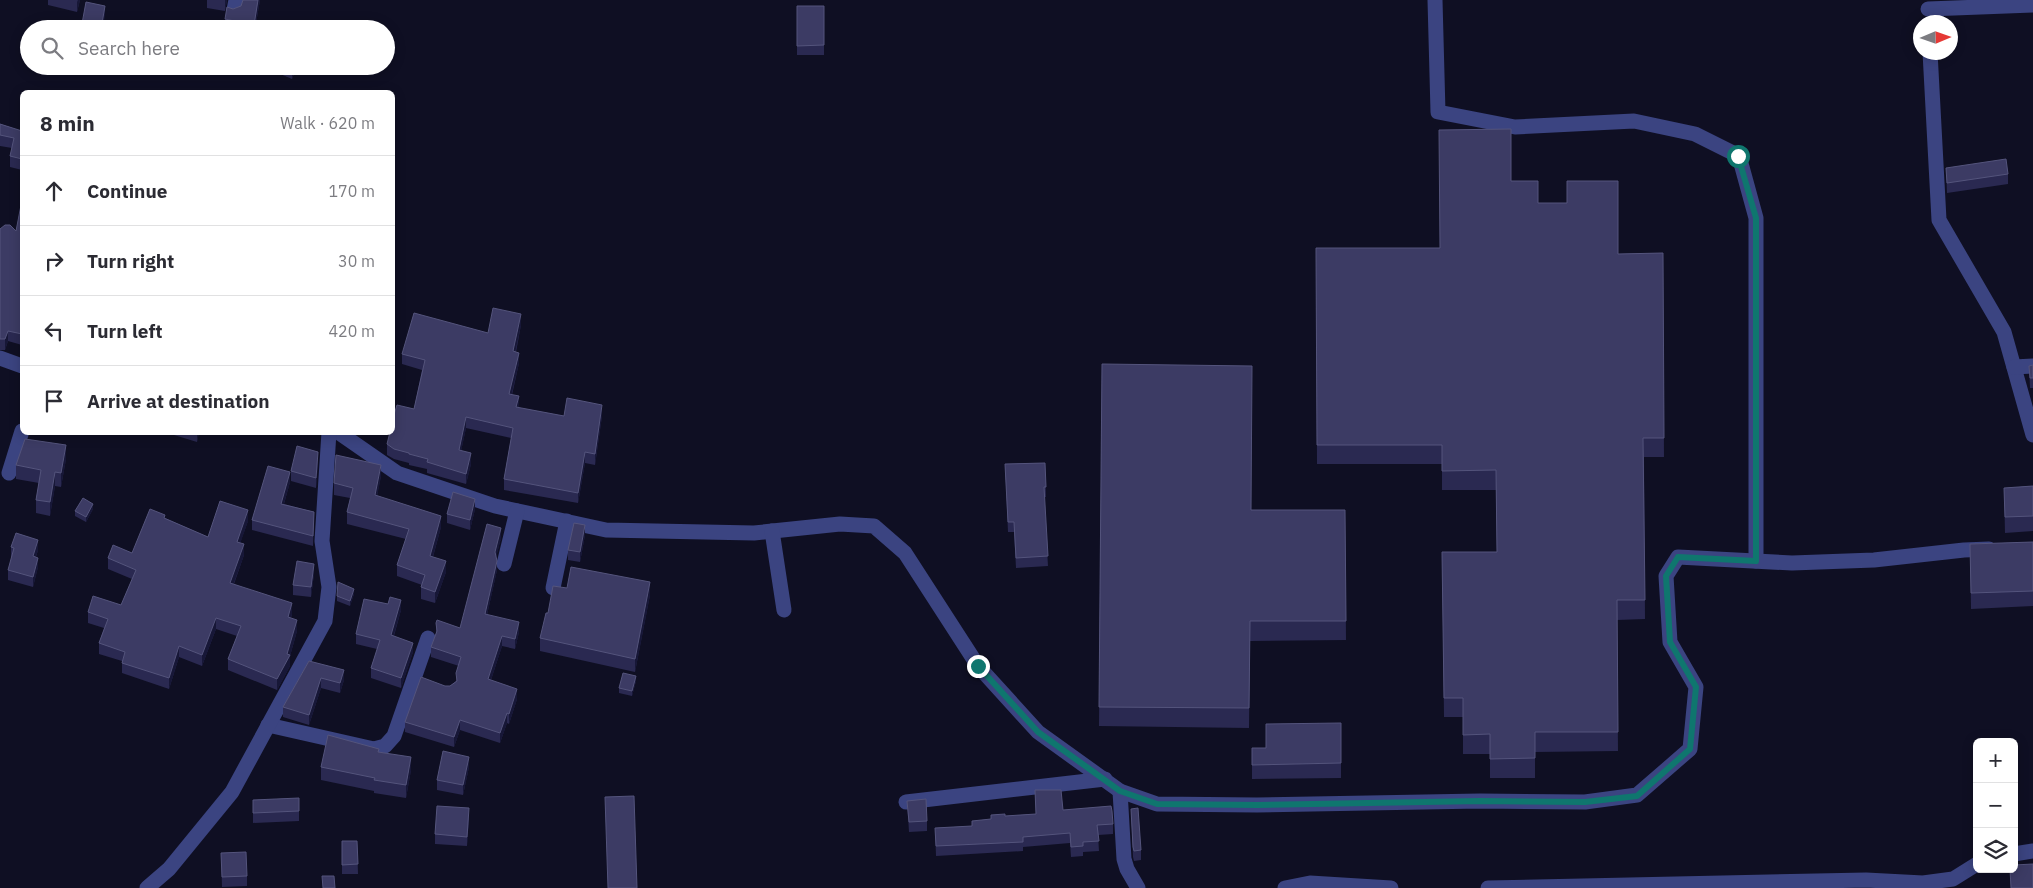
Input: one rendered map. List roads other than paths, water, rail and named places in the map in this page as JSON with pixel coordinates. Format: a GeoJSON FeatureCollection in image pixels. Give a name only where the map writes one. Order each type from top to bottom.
{"type":"FeatureCollection","features":[{"type":"Feature","properties":{"kind":"street"},"geometry":{"type":"LineString","coordinates":[[1435,0],[1438,112],[1515,127],[1634,121],[1695,134],[1738,156],[1756,218],[1756,561]]}},
{"type":"Feature","properties":{"kind":"street"},"geometry":{"type":"LineString","coordinates":[[1928,10],[2033,5]]}},
{"type":"Feature","properties":{"kind":"street"},"geometry":{"type":"LineString","coordinates":[[1930,60],[1939,220],[2004,332],[2033,435]]}},
{"type":"Feature","properties":{"kind":"street"},"geometry":{"type":"LineString","coordinates":[[0,358],[20,365]]}},
{"type":"Feature","properties":{"kind":"street"},"geometry":{"type":"LineString","coordinates":[[2014,367],[2033,366]]}},
{"type":"Feature","properties":{"kind":"street"},"geometry":{"type":"LineString","coordinates":[[9,473],[21,435]]}},
{"type":"Feature","properties":{"kind":"street"},"geometry":{"type":"LineString","coordinates":[[147,888],[169,869],[232,792],[325,622],[329,586],[322,541],[329,435]]}},
{"type":"Feature","properties":{"kind":"street"},"geometry":{"type":"LineString","coordinates":[[342,435],[397,473],[495,506],[606,530],[754,533],[840,524],[874,526],[905,553],[978,666],[1038,732],[1120,791],[1157,804],[1585,802],[1637,796],[1690,749],[1696,687],[1670,642],[1666,576],[1678,557],[1792,563],[1874,560],[1964,550],[2003,549]]}},
{"type":"Feature","properties":{"kind":"street"},"geometry":{"type":"LineString","coordinates":[[504,564],[516,511]]}},
{"type":"Feature","properties":{"kind":"street"},"geometry":{"type":"LineString","coordinates":[[553,588],[567,522]]}},
{"type":"Feature","properties":{"kind":"street"},"geometry":{"type":"LineString","coordinates":[[772,531],[784,610]]}},
{"type":"Feature","properties":{"kind":"street"},"geometry":{"type":"LineString","coordinates":[[268,725],[374,749],[385,746],[394,736],[428,638]]}},
{"type":"Feature","properties":{"kind":"street"},"geometry":{"type":"LineString","coordinates":[[415,675],[432,681]]}},
{"type":"Feature","properties":{"kind":"street"},"geometry":{"type":"LineString","coordinates":[[906,802],[1105,779]]}},
{"type":"Feature","properties":{"kind":"street"},"geometry":{"type":"LineString","coordinates":[[1120,791],[1124,859],[1127,869],[1138,888]]}},
{"type":"Feature","properties":{"kind":"street"},"geometry":{"type":"LineString","coordinates":[[2018,853],[2033,851]]}},
{"type":"Feature","properties":{"kind":"street"},"geometry":{"type":"LineString","coordinates":[[1488,888],[1866,880],[1923,883],[1953,879],[1973,866]]}},
{"type":"Feature","properties":{"kind":"street"},"geometry":{"type":"LineString","coordinates":[[1285,888],[1310,883],[1391,888]]}}]}
